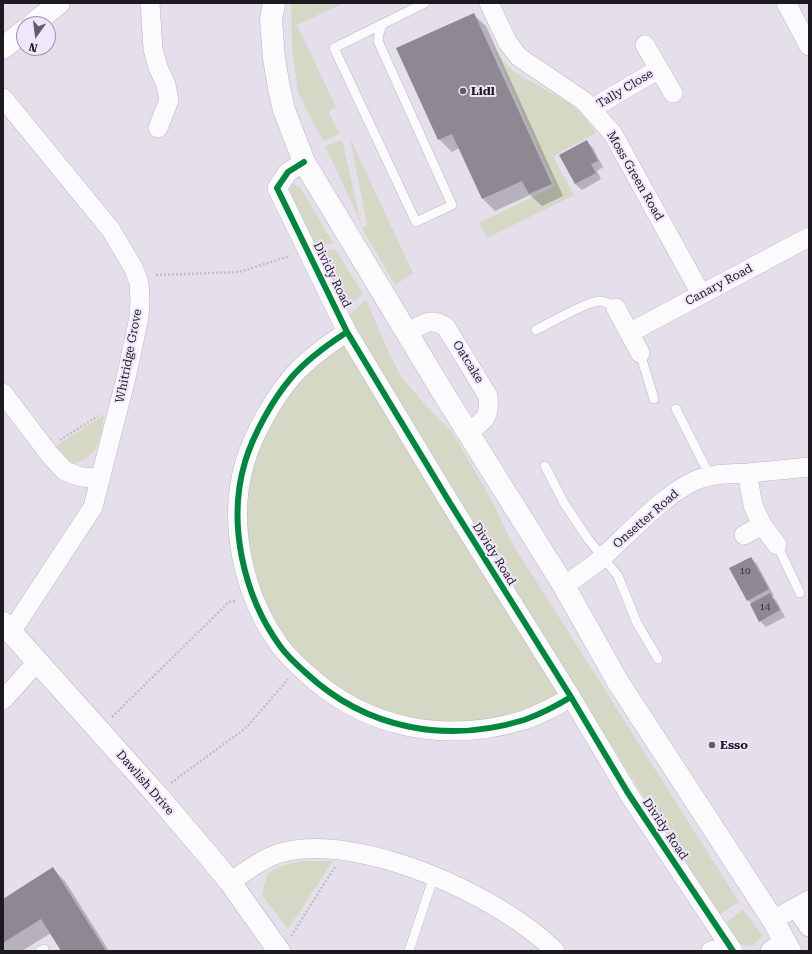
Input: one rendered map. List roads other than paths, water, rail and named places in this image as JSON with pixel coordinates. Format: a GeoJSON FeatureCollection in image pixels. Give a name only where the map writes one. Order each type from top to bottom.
{"type":"FeatureCollection","features":[{"type":"Feature","properties":{"kind":"main road"},"geometry":{"type":"LineString","coordinates":[[43,16],[59,3]]}},
{"type":"Feature","properties":{"kind":"main road"},"geometry":{"type":"LineString","coordinates":[[270,9],[274,58],[284,110],[304,162],[407,333],[564,586],[618,682],[773,920],[781,948]]}},
{"type":"Feature","properties":{"kind":"main road"},"geometry":{"type":"LineString","coordinates":[[3,48],[16,37]]}},
{"type":"Feature","properties":{"kind":"main road","name":"Dawlish Drive"},"geometry":{"type":"LineString","coordinates":[[7,627],[156,794],[284,944]]}},
{"type":"Feature","properties":{"kind":"street"},"geometry":{"type":"LineString","coordinates":[[150,3],[153,49],[158,67],[166,85],[169,100],[158,128]]}},
{"type":"Feature","properties":{"kind":"street","name":"Moss Green Road"},"geometry":{"type":"LineString","coordinates":[[488,3],[508,43],[520,57],[584,101],[613,134],[701,294]]}},
{"type":"Feature","properties":{"kind":"street"},"geometry":{"type":"LineString","coordinates":[[786,3],[809,46]]}},
{"type":"Feature","properties":{"kind":"street","name":"Tally Close"},"geometry":{"type":"LineString","coordinates":[[645,45],[673,93]]}},
{"type":"Feature","properties":{"kind":"street","name":"Tally Close"},"geometry":{"type":"LineString","coordinates":[[592,110],[659,69]]}},
{"type":"Feature","properties":{"kind":"street","name":"Whitridge Grove"},"geometry":{"type":"LineString","coordinates":[[3,98],[111,230],[134,269],[140,299],[139,317],[120,402],[93,507],[7,627]]}},
{"type":"Feature","properties":{"kind":"street","name":"Dividy Road"},"geometry":{"type":"LineString","coordinates":[[304,162],[288,172],[277,188],[347,332],[450,503],[571,697],[628,793],[733,951]]}},
{"type":"Feature","properties":{"kind":"street","name":"Canary Road"},"geometry":{"type":"LineString","coordinates":[[629,333],[809,237]]}},
{"type":"Feature","properties":{"kind":"street"},"geometry":{"type":"LineString","coordinates":[[616,308],[640,353]]}},
{"type":"Feature","properties":{"kind":"street","name":"Oatcake"},"geometry":{"type":"LineString","coordinates":[[407,333],[430,321],[439,322],[446,327],[488,396],[488,415],[480,424],[468,432]]}},
{"type":"Feature","properties":{"kind":"street"},"geometry":{"type":"LineString","coordinates":[[347,332],[324,347],[291,377],[275,400],[245,462],[239,497],[239,535],[242,556],[254,599],[280,646],[299,667],[333,695],[361,712],[384,721],[410,727],[440,730],[470,730],[504,724],[525,720],[571,697]]}},
{"type":"Feature","properties":{"kind":"street"},"geometry":{"type":"LineString","coordinates":[[3,393],[65,471],[81,477],[101,478]]}},
{"type":"Feature","properties":{"kind":"street","name":"Onsetter Road"},"geometry":{"type":"LineString","coordinates":[[564,586],[603,557],[648,515],[690,482],[720,474],[809,467]]}},
{"type":"Feature","properties":{"kind":"street"},"geometry":{"type":"LineString","coordinates":[[747,473],[754,505],[762,525],[777,545]]}},
{"type":"Feature","properties":{"kind":"street"},"geometry":{"type":"LineString","coordinates":[[744,535],[762,525]]}},
{"type":"Feature","properties":{"kind":"street"},"geometry":{"type":"LineString","coordinates":[[3,700],[37,662]]}},
{"type":"Feature","properties":{"kind":"street"},"geometry":{"type":"LineString","coordinates":[[230,882],[258,863],[280,853],[323,848],[346,850],[403,865],[454,884],[489,903],[524,925],[555,951]]}},
{"type":"Feature","properties":{"kind":"street"},"geometry":{"type":"LineString","coordinates":[[773,920],[803,904],[809,927]]}},
{"type":"Feature","properties":{"kind":"street"},"geometry":{"type":"LineString","coordinates":[[711,951],[719,948],[728,951]]}},
{"type":"Feature","properties":{"kind":"lane"},"geometry":{"type":"LineString","coordinates":[[382,24],[378,41],[452,205],[416,222],[334,48],[382,24],[425,3]]}},
{"type":"Feature","properties":{"kind":"lane"},"geometry":{"type":"LineString","coordinates":[[536,330],[585,305],[597,301],[607,303],[616,308]]}},
{"type":"Feature","properties":{"kind":"lane"},"geometry":{"type":"LineString","coordinates":[[640,353],[654,399]]}},
{"type":"Feature","properties":{"kind":"lane"},"geometry":{"type":"LineString","coordinates":[[676,409],[710,476]]}},
{"type":"Feature","properties":{"kind":"lane"},"geometry":{"type":"LineString","coordinates":[[545,466],[564,503],[588,539],[618,576],[637,623],[658,659]]}},
{"type":"Feature","properties":{"kind":"lane"},"geometry":{"type":"LineString","coordinates":[[777,545],[800,593]]}},
{"type":"Feature","properties":{"kind":"lane"},"geometry":{"type":"LineString","coordinates":[[409,951],[434,876]]}},
{"type":"Feature","properties":{"kind":"place","name":"Lidl"},"geometry":{"type":"Point","coordinates":[463,91]}},
{"type":"Feature","properties":{"kind":"place","name":"Esso"},"geometry":{"type":"Point","coordinates":[712,745]}}]}
